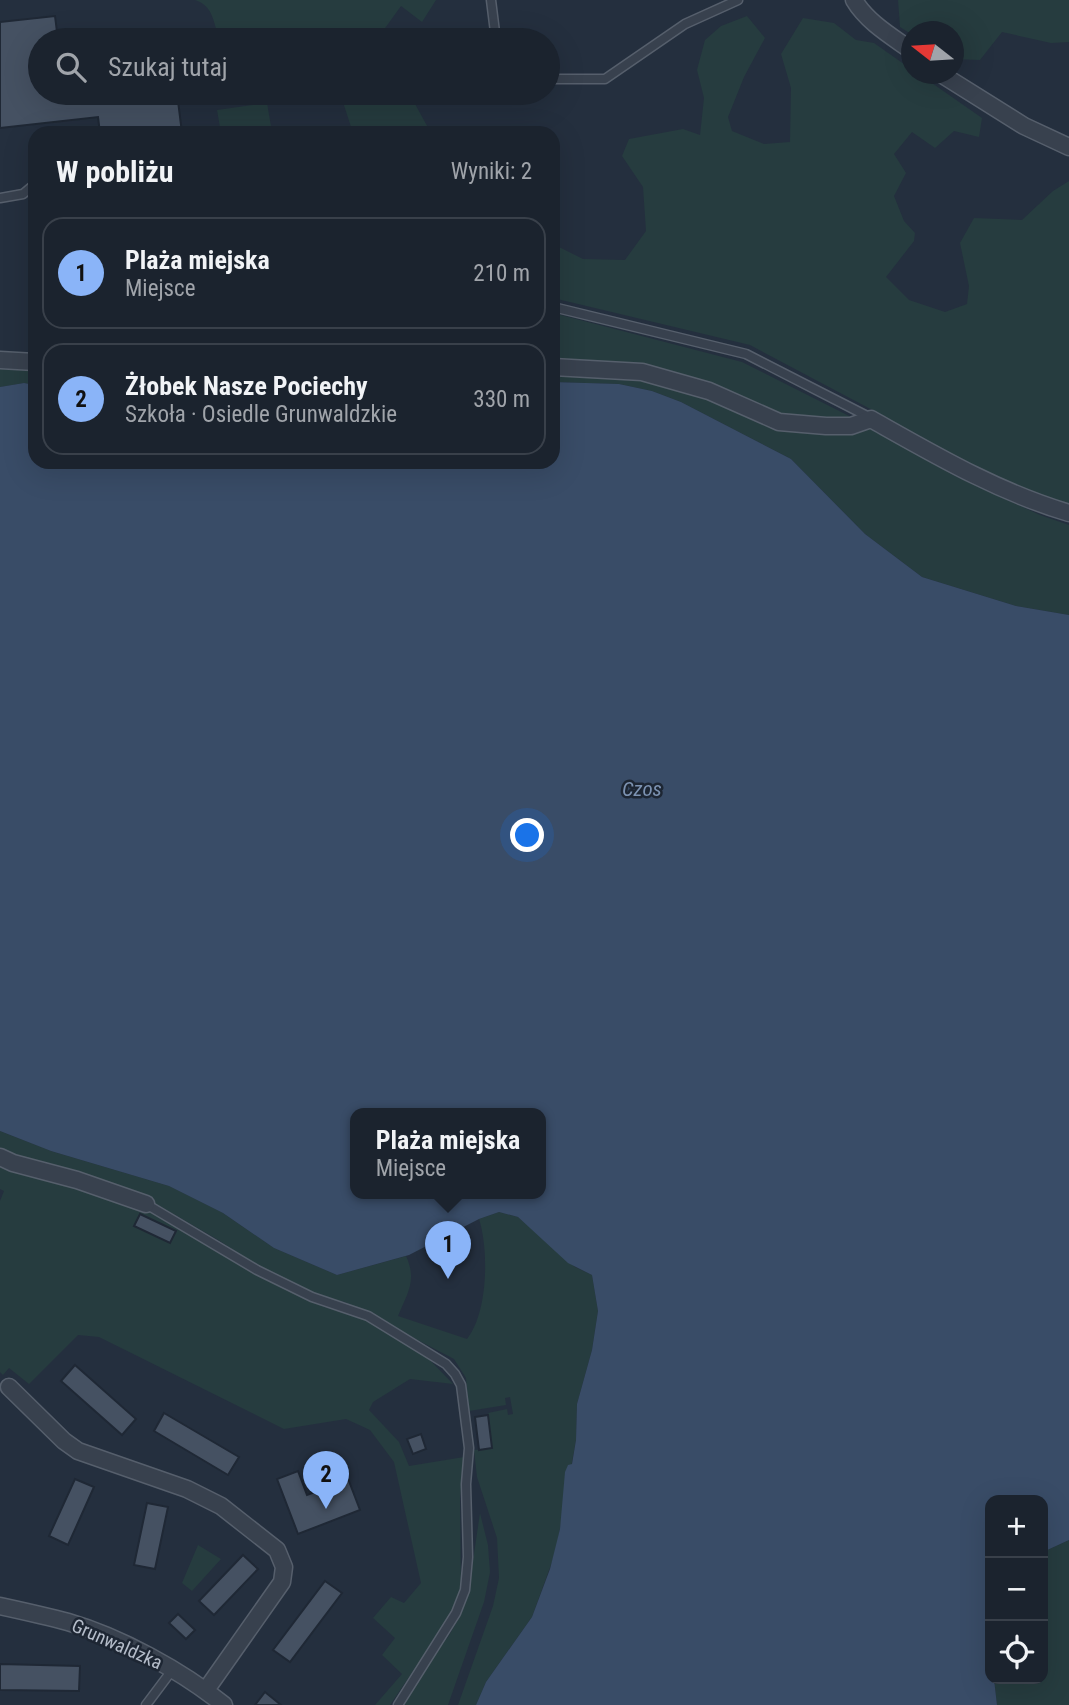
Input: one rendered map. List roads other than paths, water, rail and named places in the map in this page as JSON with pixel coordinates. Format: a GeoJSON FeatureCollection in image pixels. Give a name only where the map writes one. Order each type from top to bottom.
{"type":"FeatureCollection","features":[{"type":"Feature","properties":{"kind":"street"},"geometry":{"type":"LineString","coordinates":[[854,0],[860,10],[876,25],[901,43]]}},
{"type":"Feature","properties":{"kind":"street"},"geometry":{"type":"LineString","coordinates":[[957,84],[1024,126],[1069,147]]}},
{"type":"Feature","properties":{"kind":"street"},"geometry":{"type":"LineString","coordinates":[[0,360],[28,362]]}},
{"type":"Feature","properties":{"kind":"street"},"geometry":{"type":"LineString","coordinates":[[560,367],[642,372],[709,391],[779,422],[851,426],[871,419],[957,468],[1043,505],[1069,513]]}},
{"type":"Feature","properties":{"kind":"street"},"geometry":{"type":"LineString","coordinates":[[0,1157],[102,1187],[146,1204]]}},
{"type":"Feature","properties":{"kind":"street"},"geometry":{"type":"LineString","coordinates":[[9,1387],[64,1441],[78,1451],[187,1489],[221,1506],[277,1550],[284,1567],[282,1582],[206,1690]]}},
{"type":"Feature","properties":{"kind":"street","name":"Grunwaldzka"},"geometry":{"type":"LineString","coordinates":[[0,1606],[71,1623],[173,1669],[224,1705]]}},
{"type":"Feature","properties":{"kind":"lane"},"geometry":{"type":"LineString","coordinates":[[491,0],[494,28]]}},
{"type":"Feature","properties":{"kind":"lane"},"geometry":{"type":"LineString","coordinates":[[560,79],[605,79],[685,24],[738,0]]}},
{"type":"Feature","properties":{"kind":"lane"},"geometry":{"type":"LineString","coordinates":[[0,198],[23,194],[28,190]]}},
{"type":"Feature","properties":{"kind":"lane"},"geometry":{"type":"LineString","coordinates":[[560,309],[746,354],[871,419]]}},
{"type":"Feature","properties":{"kind":"lane"},"geometry":{"type":"LineString","coordinates":[[146,1204],[257,1270],[312,1297],[368,1316],[446,1364],[461,1385],[469,1448],[465,1590],[456,1613],[398,1705]]}},
{"type":"Feature","properties":{"kind":"lane"},"geometry":{"type":"LineString","coordinates":[[146,1705],[173,1669]]}},
{"type":"Feature","properties":{"kind":"water","name":"Czos"},"geometry":{"type":"Polygon","coordinates":[[[560,382],[619,384],[652,391],[681,402],[791,459],[865,534],[922,577],[1016,606],[1069,615],[1069,1540],[1048,1550],[1048,1495],[985,1495],[985,1684],[995,1684],[997,1705],[476,1705],[486,1682],[532,1617],[550,1569],[560,1529],[565,1472],[568,1465],[572,1464],[576,1440],[577,1404],[592,1350],[598,1311],[592,1275],[568,1263],[518,1217],[499,1212],[479,1219],[409,1255],[337,1275],[274,1248],[223,1213],[169,1186],[51,1151],[0,1131],[0,387],[28,384],[28,469],[560,469],[560,382]]]}},
{"type":"Feature","properties":{"kind":"place","name":"Plaża miejska"},"geometry":{"type":"Point","coordinates":[448,1279]}},
{"type":"Feature","properties":{"kind":"place","name":"Żłobek Nasze Pociechy"},"geometry":{"type":"Point","coordinates":[326,1509]}}]}
